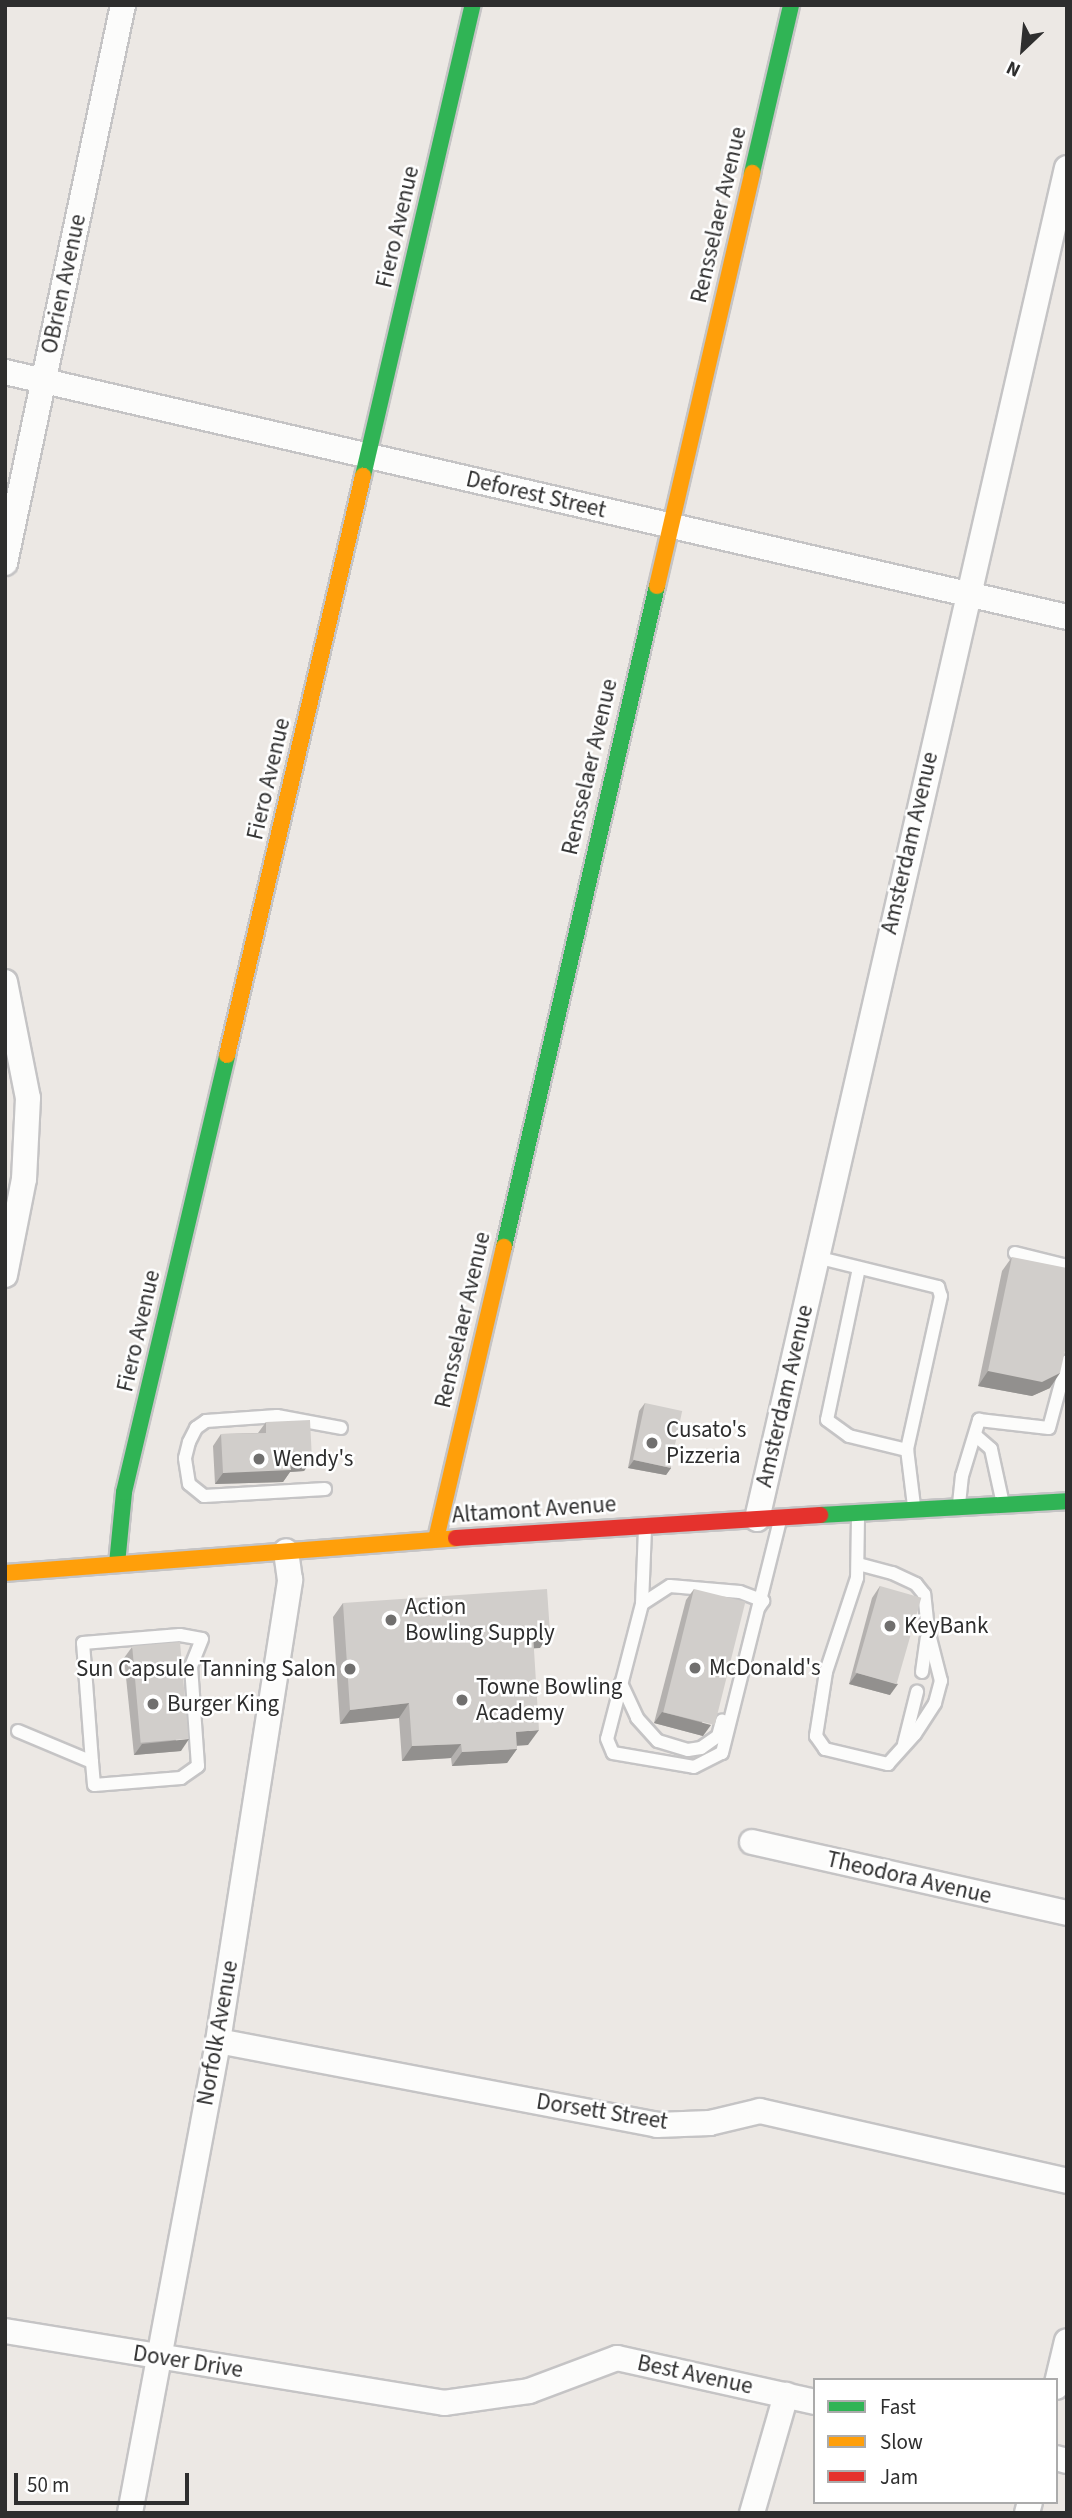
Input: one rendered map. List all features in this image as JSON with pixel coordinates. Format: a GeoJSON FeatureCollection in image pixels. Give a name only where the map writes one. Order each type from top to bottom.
{"type":"FeatureCollection","features":[{"type":"Feature","properties":{"kind":"street","name":"OBrien Avenue"},"geometry":{"type":"LineString","coordinates":[[5,563],[123,5]]}},
{"type":"Feature","properties":{"kind":"street","name":"Fiero Avenue"},"geometry":{"type":"LineString","coordinates":[[117,1564],[124,1492],[473,5]]}},
{"type":"Feature","properties":{"kind":"street","name":"Rensselaer Avenue"},"geometry":{"type":"LineString","coordinates":[[436,1539],[791,5]]}},
{"type":"Feature","properties":{"kind":"street","name":"Amsterdam Avenue"},"geometry":{"type":"LineString","coordinates":[[769,1518],[816,1257],[967,592],[1067,168]]}},
{"type":"Feature","properties":{"kind":"street","name":"Deforest Street"},"geometry":{"type":"LineString","coordinates":[[5,372],[1067,617]]}},
{"type":"Feature","properties":{"kind":"street"},"geometry":{"type":"LineString","coordinates":[[5,982],[28,1098],[24,1179],[5,1275]]}},
{"type":"Feature","properties":{"kind":"street","name":"Altamont Avenue"},"geometry":{"type":"LineString","coordinates":[[5,1573],[436,1539],[1067,1501]]}},
{"type":"Feature","properties":{"kind":"street","name":"Norfolk Avenue"},"geometry":{"type":"LineString","coordinates":[[130,2513],[218,2042],[290,1580],[286,1551]]}},
{"type":"Feature","properties":{"kind":"street","name":"Theodora Avenue"},"geometry":{"type":"LineString","coordinates":[[752,1842],[1067,1913]]}},
{"type":"Feature","properties":{"kind":"street","name":"Dorsett Street"},"geometry":{"type":"LineString","coordinates":[[218,2042],[657,2125],[710,2123],[760,2111],[1067,2181]]}},
{"type":"Feature","properties":{"kind":"street","name":"Dover Drive"},"geometry":{"type":"LineString","coordinates":[[5,2331],[157,2358],[372,2390]]}},
{"type":"Feature","properties":{"kind":"street"},"geometry":{"type":"LineString","coordinates":[[1058,2378],[1067,2341]]}},
{"type":"Feature","properties":{"kind":"street","name":"Best Avenue"},"geometry":{"type":"LineString","coordinates":[[372,2390],[444,2403],[529,2390],[617,2358],[813,2402]]}},
{"type":"Feature","properties":{"kind":"street"},"geometry":{"type":"LineString","coordinates":[[752,2513],[786,2395]]}},
{"type":"Feature","properties":{"kind":"lane"},"geometry":{"type":"LineString","coordinates":[[1015,1253],[1067,1266]]}},
{"type":"Feature","properties":{"kind":"lane"},"geometry":{"type":"LineString","coordinates":[[816,1257],[938,1287],[941,1296],[907,1450],[915,1510]]}},
{"type":"Feature","properties":{"kind":"lane"},"geometry":{"type":"LineString","coordinates":[[859,1268],[827,1420],[841,1433],[907,1450]]}},
{"type":"Feature","properties":{"kind":"lane"},"geometry":{"type":"LineString","coordinates":[[959,1507],[962,1476],[979,1420],[1049,1428],[1067,1361]]}},
{"type":"Feature","properties":{"kind":"lane"},"geometry":{"type":"LineString","coordinates":[[325,1489],[204,1496],[189,1484],[185,1458],[189,1442],[196,1428],[206,1421],[277,1416],[341,1429]]}},
{"type":"Feature","properties":{"kind":"lane"},"geometry":{"type":"LineString","coordinates":[[975,1435],[991,1450],[1003,1504]]}},
{"type":"Feature","properties":{"kind":"lane"},"geometry":{"type":"LineString","coordinates":[[858,1513],[859,1564],[826,1672],[816,1736],[825,1749],[888,1764],[934,1703],[941,1681],[928,1630],[924,1594],[916,1584],[859,1564]]}},
{"type":"Feature","properties":{"kind":"lane"},"geometry":{"type":"LineString","coordinates":[[646,1525],[642,1604],[607,1739],[613,1752],[694,1767],[722,1753],[763,1601],[769,1518]]}},
{"type":"Feature","properties":{"kind":"lane"},"geometry":{"type":"LineString","coordinates":[[642,1604],[670,1586],[740,1592],[763,1601]]}},
{"type":"Feature","properties":{"kind":"lane"},"geometry":{"type":"LineString","coordinates":[[621,1683],[637,1718],[658,1741],[688,1750],[701,1748],[718,1737],[754,1613],[763,1601]]}},
{"type":"Feature","properties":{"kind":"lane"},"geometry":{"type":"LineString","coordinates":[[922,1672],[928,1630]]}},
{"type":"Feature","properties":{"kind":"lane"},"geometry":{"type":"LineString","coordinates":[[180,1635],[202,1639],[191,1666],[198,1766],[181,1778],[94,1785],[92,1762],[83,1643],[180,1635]]}},
{"type":"Feature","properties":{"kind":"lane"},"geometry":{"type":"LineString","coordinates":[[902,1747],[917,1692]]}},
{"type":"Feature","properties":{"kind":"lane"},"geometry":{"type":"LineString","coordinates":[[18,1731],[92,1762]]}},
{"type":"Feature","properties":{"kind":"building"},"geometry":{"type":"Polygon","coordinates":[[[1012,1257],[1067,1268],[1067,1342],[1060,1373],[1042,1382],[988,1371],[1012,1257]]]}},
{"type":"Feature","properties":{"kind":"building","name":"Cusato's Pizzeria"},"geometry":{"type":"Polygon","coordinates":[[[645,1403],[682,1411],[670,1468],[633,1460],[645,1403]]]}},
{"type":"Feature","properties":{"kind":"building","name":"Wendy's"},"geometry":{"type":"Polygon","coordinates":[[[310,1420],[312,1460],[290,1461],[291,1470],[223,1473],[221,1434],[266,1433],[266,1422],[310,1420]]]}},
{"type":"Feature","properties":{"kind":"building"},"geometry":{"type":"Polygon","coordinates":[[[880,1586],[921,1598],[897,1684],[855,1673],[880,1586]]]}},
{"type":"Feature","properties":{"kind":"building","name":"Towne Bowling Academy"},"geometry":{"type":"Polygon","coordinates":[[[547,1589],[550,1633],[533,1634],[539,1730],[516,1732],[517,1749],[462,1752],[461,1744],[412,1746],[409,1703],[350,1710],[343,1603],[547,1589]]]}},
{"type":"Feature","properties":{"kind":"building","name":"McDonald's"},"geometry":{"type":"Polygon","coordinates":[[[694,1589],[745,1602],[715,1725],[663,1712],[694,1589]]]}},
{"type":"Feature","properties":{"kind":"building","name":"Burger King"},"geometry":{"type":"Polygon","coordinates":[[[180,1642],[188,1739],[141,1743],[132,1646],[180,1642]]]}},
{"type":"Feature","properties":{"kind":"traffic: fast"},"geometry":{"type":"LineString","coordinates":[[363,476],[473,5]]}},
{"type":"Feature","properties":{"kind":"traffic: fast"},"geometry":{"type":"LineString","coordinates":[[752,173],[791,5]]}},
{"type":"Feature","properties":{"kind":"traffic: fast"},"geometry":{"type":"LineString","coordinates":[[504,1247],[657,586]]}},
{"type":"Feature","properties":{"kind":"traffic: fast"},"geometry":{"type":"LineString","coordinates":[[117,1564],[124,1492],[227,1055]]}},
{"type":"Feature","properties":{"kind":"traffic: fast"},"geometry":{"type":"LineString","coordinates":[[820,1515],[1067,1501]]}},
{"type":"Feature","properties":{"kind":"traffic: slow"},"geometry":{"type":"LineString","coordinates":[[657,586],[752,173]]}},
{"type":"Feature","properties":{"kind":"traffic: slow"},"geometry":{"type":"LineString","coordinates":[[227,1055],[363,476]]}},
{"type":"Feature","properties":{"kind":"traffic: slow"},"geometry":{"type":"LineString","coordinates":[[436,1539],[504,1247]]}},
{"type":"Feature","properties":{"kind":"traffic: slow"},"geometry":{"type":"LineString","coordinates":[[5,1573],[456,1538]]}},
{"type":"Feature","properties":{"kind":"traffic: jam"},"geometry":{"type":"LineString","coordinates":[[456,1538],[820,1515]]}},
{"type":"Feature","properties":{"kind":"place","name":"Cusato's Pizzeria"},"geometry":{"type":"Point","coordinates":[652,1443]}},
{"type":"Feature","properties":{"kind":"place","name":"Wendy's"},"geometry":{"type":"Point","coordinates":[259,1459]}},
{"type":"Feature","properties":{"kind":"place","name":"Action Bowling Supply"},"geometry":{"type":"Point","coordinates":[391,1620]}},
{"type":"Feature","properties":{"kind":"place","name":"KeyBank"},"geometry":{"type":"Point","coordinates":[890,1626]}},
{"type":"Feature","properties":{"kind":"place","name":"McDonald's"},"geometry":{"type":"Point","coordinates":[695,1668]}},
{"type":"Feature","properties":{"kind":"place","name":"Sun Capsule Tanning Salon"},"geometry":{"type":"Point","coordinates":[350,1669]}},
{"type":"Feature","properties":{"kind":"place","name":"Towne Bowling Academy"},"geometry":{"type":"Point","coordinates":[462,1700]}},
{"type":"Feature","properties":{"kind":"place","name":"Burger King"},"geometry":{"type":"Point","coordinates":[153,1704]}}]}
